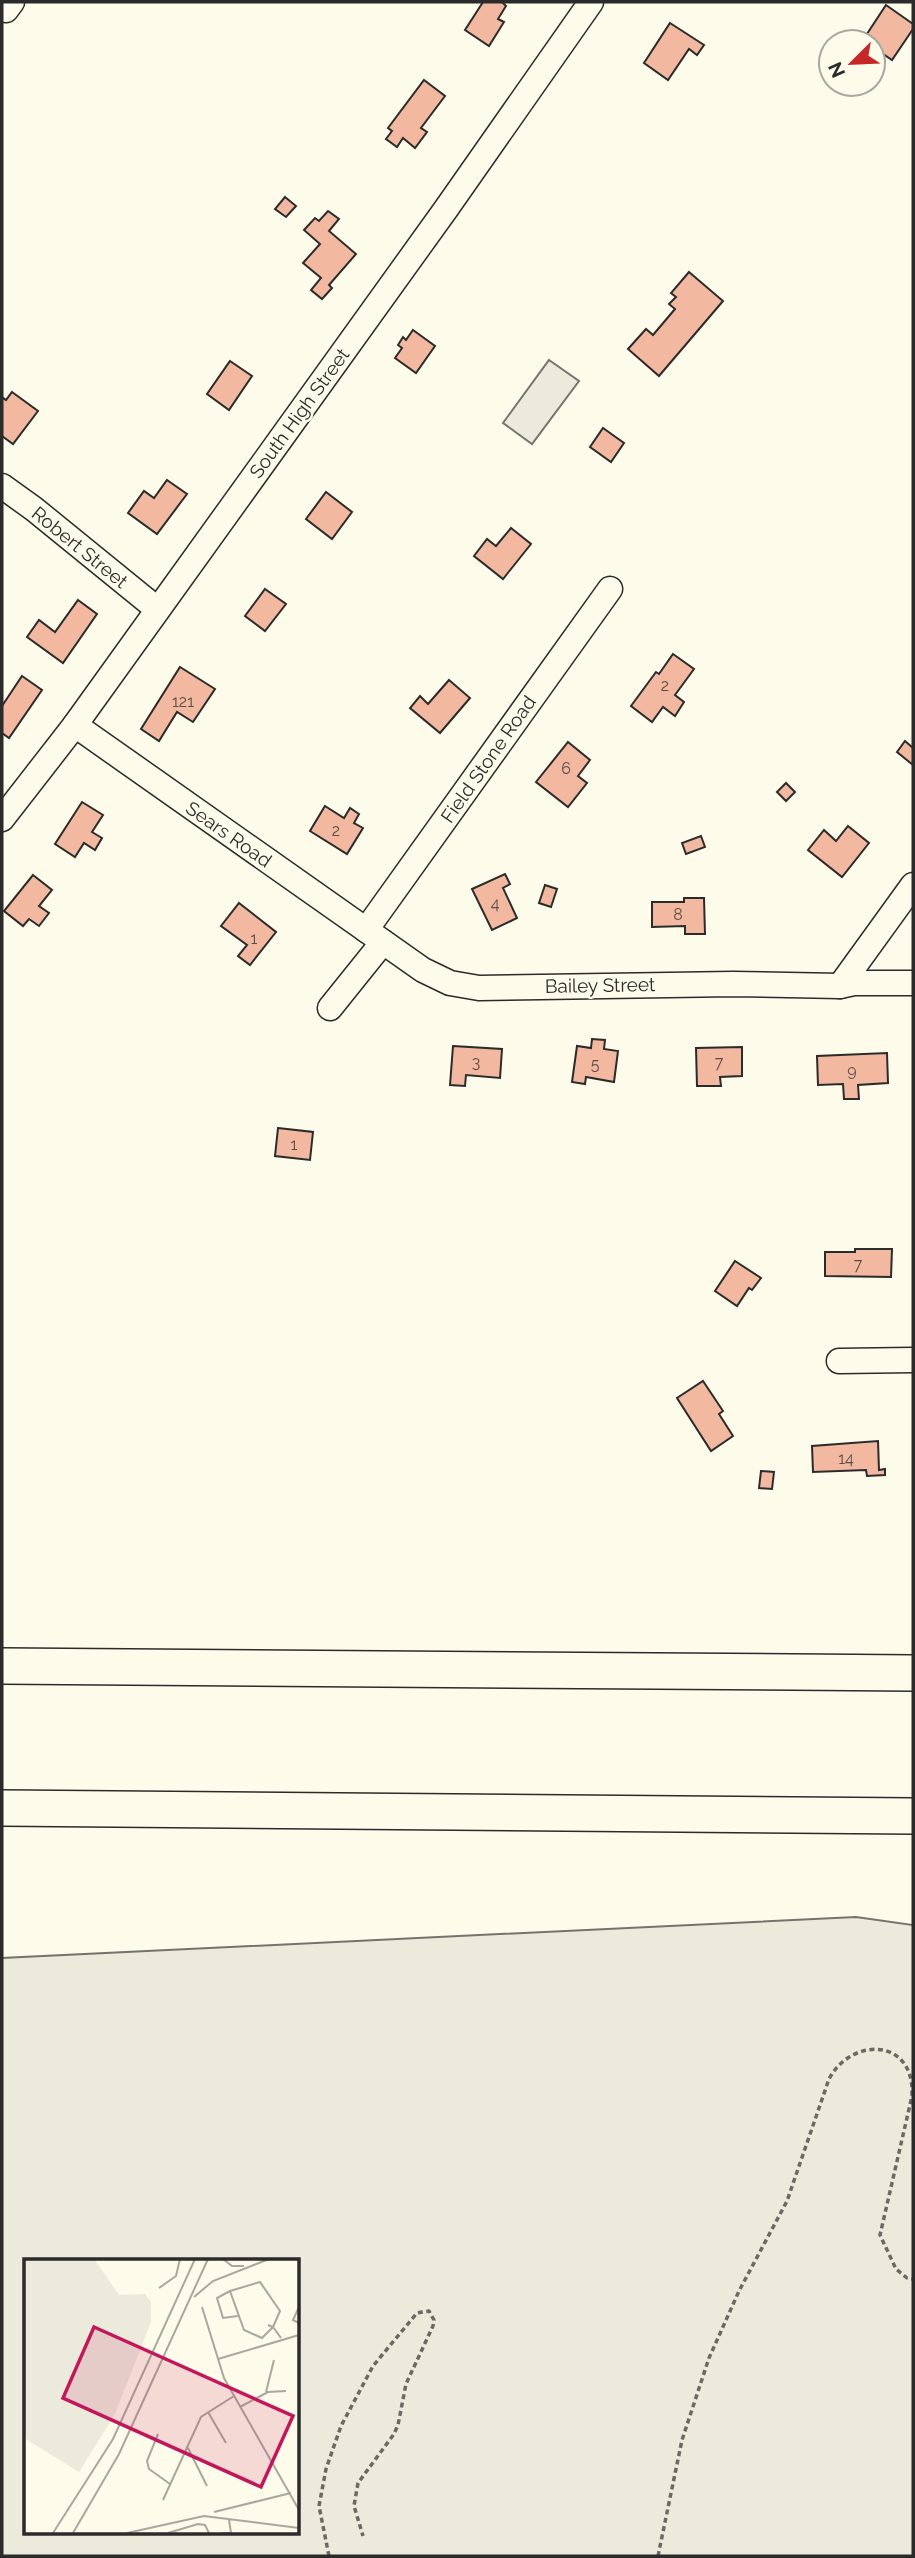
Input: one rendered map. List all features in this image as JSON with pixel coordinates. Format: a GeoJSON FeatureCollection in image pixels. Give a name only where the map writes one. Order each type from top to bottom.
{"type":"FeatureCollection","features":[{"type":"Feature","properties":{"kind":"highway"},"geometry":{"type":"LineString","coordinates":[[2,1667],[913,1673]]}},
{"type":"Feature","properties":{"kind":"highway"},"geometry":{"type":"LineString","coordinates":[[2,1808],[913,1816]]}},
{"type":"Feature","properties":{"kind":"street"},"geometry":{"type":"LineString","coordinates":[[2,6],[6,10],[12,2]]}},
{"type":"Feature","properties":{"kind":"street","name":"South High Street"},"geometry":{"type":"LineString","coordinates":[[2,819],[75,725],[446,209],[591,2]]}},
{"type":"Feature","properties":{"kind":"street","name":"Robert Street"},"geometry":{"type":"LineString","coordinates":[[2,486],[157,609]]}},
{"type":"Feature","properties":{"kind":"street","name":"Field Stone Road"},"geometry":{"type":"LineString","coordinates":[[375,936],[610,589]]}},
{"type":"Feature","properties":{"kind":"street","name":"Sears Road"},"geometry":{"type":"LineString","coordinates":[[75,725],[375,936]]}},
{"type":"Feature","properties":{"kind":"street"},"geometry":{"type":"LineString","coordinates":[[840,986],[913,885]]}},
{"type":"Feature","properties":{"kind":"street"},"geometry":{"type":"LineString","coordinates":[[330,1007],[375,936]]}},
{"type":"Feature","properties":{"kind":"street","name":"Bailey Street"},"geometry":{"type":"LineString","coordinates":[[375,936],[423,970],[450,984],[480,988],[705,984],[840,986],[854,983],[913,983]]}},
{"type":"Feature","properties":{"kind":"street"},"geometry":{"type":"LineString","coordinates":[[839,1361],[913,1360]]}},
{"type":"Feature","properties":{"kind":"path"},"geometry":{"type":"LineString","coordinates":[[657,2556],[682,2440],[709,2358],[739,2291],[787,2201],[829,2079],[835,2068],[845,2059],[878,2049],[891,2050],[904,2060],[912,2078],[909,2112],[880,2235],[900,2274],[913,2279]]}},
{"type":"Feature","properties":{"kind":"path"},"geometry":{"type":"LineString","coordinates":[[329,2556],[319,2506],[326,2469],[341,2427],[373,2366],[417,2313],[429,2311],[434,2320],[433,2326],[406,2384],[398,2426],[363,2474],[355,2493],[356,2515],[363,2536]]}},
{"type":"Feature","properties":{"kind":"shaded area"},"geometry":{"type":"Polygon","coordinates":[[[549,360],[579,381],[532,444],[503,423],[549,360]]]}},
{"type":"Feature","properties":{"kind":"shaded area"},"geometry":{"type":"Polygon","coordinates":[[[856,1917],[913,1925],[913,2556],[2,2556],[2,1958],[856,1917]]]}},
{"type":"Feature","properties":{"kind":"building"},"geometry":{"type":"Polygon","coordinates":[[[483,2],[502,2],[506,6],[498,19],[504,22],[489,46],[465,30],[483,2]]]}},
{"type":"Feature","properties":{"kind":"building"},"geometry":{"type":"Polygon","coordinates":[[[886,5],[913,24],[913,29],[892,60],[887,57],[887,28],[871,28],[886,5]]]}},
{"type":"Feature","properties":{"kind":"building"},"geometry":{"type":"Polygon","coordinates":[[[670,23],[704,45],[697,55],[689,49],[668,80],[644,63],[670,23]]]}},
{"type":"Feature","properties":{"kind":"building"},"geometry":{"type":"Polygon","coordinates":[[[424,80],[445,96],[421,128],[427,132],[415,148],[403,138],[397,147],[386,139],[392,131],[388,128],[424,80]]]}},
{"type":"Feature","properties":{"kind":"building"},"geometry":{"type":"Polygon","coordinates":[[[285,197],[296,206],[286,217],[275,209],[285,197]]]}},
{"type":"Feature","properties":{"kind":"building"},"geometry":{"type":"Polygon","coordinates":[[[328,211],[339,219],[329,231],[356,254],[329,285],[332,288],[322,299],[311,290],[321,278],[303,263],[320,244],[304,230],[315,218],[319,221],[328,211]]]}},
{"type":"Feature","properties":{"kind":"building"},"geometry":{"type":"Polygon","coordinates":[[[689,272],[723,301],[659,376],[628,349],[646,329],[653,335],[675,309],[669,304],[676,297],[671,293],[689,272]]]}},
{"type":"Feature","properties":{"kind":"building"},"geometry":{"type":"Polygon","coordinates":[[[413,330],[435,346],[416,373],[395,358],[402,348],[398,345],[403,337],[406,340],[413,330]]]}},
{"type":"Feature","properties":{"kind":"building"},"geometry":{"type":"Polygon","coordinates":[[[230,361],[252,376],[229,410],[207,394],[230,361]]]}},
{"type":"Feature","properties":{"kind":"building"},"geometry":{"type":"Polygon","coordinates":[[[12,392],[38,411],[13,444],[2,436],[2,397],[6,400],[12,392]]]}},
{"type":"Feature","properties":{"kind":"building"},"geometry":{"type":"Polygon","coordinates":[[[603,428],[624,443],[611,462],[590,447],[603,428]]]}},
{"type":"Feature","properties":{"kind":"building"},"geometry":{"type":"Polygon","coordinates":[[[167,480],[187,494],[157,534],[128,513],[144,491],[154,498],[167,480]]]}},
{"type":"Feature","properties":{"kind":"building"},"geometry":{"type":"Polygon","coordinates":[[[326,492],[352,512],[332,539],[306,519],[326,492]]]}},
{"type":"Feature","properties":{"kind":"building"},"geometry":{"type":"Polygon","coordinates":[[[511,528],[531,544],[503,579],[474,556],[487,539],[496,546],[511,528]]]}},
{"type":"Feature","properties":{"kind":"building"},"geometry":{"type":"Polygon","coordinates":[[[265,589],[286,604],[265,631],[245,616],[265,589]]]}},
{"type":"Feature","properties":{"kind":"building"},"geometry":{"type":"Polygon","coordinates":[[[78,600],[97,614],[63,663],[27,637],[39,620],[55,632],[78,600]]]}},
{"type":"Feature","properties":{"kind":"building"},"geometry":{"type":"Polygon","coordinates":[[[673,654],[694,669],[675,695],[684,702],[675,716],[663,707],[652,722],[631,706],[673,654]]]}},
{"type":"Feature","properties":{"kind":"building"},"geometry":{"type":"Polygon","coordinates":[[[180,667],[215,689],[193,722],[177,712],[159,741],[141,729],[180,667]]]}},
{"type":"Feature","properties":{"kind":"building"},"geometry":{"type":"Polygon","coordinates":[[[22,676],[42,690],[9,738],[2,733],[2,706],[22,676]]]}},
{"type":"Feature","properties":{"kind":"building"},"geometry":{"type":"Polygon","coordinates":[[[449,680],[470,698],[440,733],[410,708],[420,696],[428,704],[449,680]]]}},
{"type":"Feature","properties":{"kind":"building"},"geometry":{"type":"Polygon","coordinates":[[[905,741],[913,748],[913,765],[897,752],[905,741]]]}},
{"type":"Feature","properties":{"kind":"building"},"geometry":{"type":"Polygon","coordinates":[[[568,742],[590,760],[578,776],[587,783],[568,807],[536,782],[568,742]]]}},
{"type":"Feature","properties":{"kind":"building"},"geometry":{"type":"Polygon","coordinates":[[[786,783],[795,792],[786,801],[777,792],[786,783]]]}},
{"type":"Feature","properties":{"kind":"building"},"geometry":{"type":"Polygon","coordinates":[[[82,802],[103,815],[92,832],[102,838],[95,850],[84,843],[75,857],[55,844],[82,802]]]}},
{"type":"Feature","properties":{"kind":"building"},"geometry":{"type":"Polygon","coordinates":[[[325,806],[344,818],[350,808],[359,814],[354,823],[363,828],[347,854],[310,831],[325,806]]]}},
{"type":"Feature","properties":{"kind":"building"},"geometry":{"type":"Polygon","coordinates":[[[848,826],[869,843],[842,877],[808,850],[824,830],[836,841],[848,826]]]}},
{"type":"Feature","properties":{"kind":"building"},"geometry":{"type":"Polygon","coordinates":[[[701,836],[705,847],[686,854],[682,843],[701,836]]]}},
{"type":"Feature","properties":{"kind":"building"},"geometry":{"type":"Polygon","coordinates":[[[505,874],[510,884],[503,888],[517,918],[492,930],[472,889],[505,874]]]}},
{"type":"Feature","properties":{"kind":"building"},"geometry":{"type":"Polygon","coordinates":[[[33,875],[52,890],[39,906],[49,913],[39,926],[29,919],[23,926],[4,911],[33,875]]]}},
{"type":"Feature","properties":{"kind":"building"},"geometry":{"type":"Polygon","coordinates":[[[545,885],[557,889],[551,907],[539,903],[545,885]]]}},
{"type":"Feature","properties":{"kind":"building"},"geometry":{"type":"Polygon","coordinates":[[[684,898],[704,898],[705,934],[685,934],[685,926],[652,927],[652,902],[684,902],[684,898]]]}},
{"type":"Feature","properties":{"kind":"building"},"geometry":{"type":"Polygon","coordinates":[[[239,903],[276,932],[250,965],[238,956],[247,945],[221,926],[239,903]]]}},
{"type":"Feature","properties":{"kind":"building"},"geometry":{"type":"Polygon","coordinates":[[[592,1039],[605,1040],[604,1049],[618,1051],[614,1082],[586,1077],[585,1084],[572,1082],[577,1046],[591,1048],[592,1039]]]}},
{"type":"Feature","properties":{"kind":"building"},"geometry":{"type":"Polygon","coordinates":[[[453,1046],[502,1049],[500,1078],[466,1075],[465,1086],[450,1085],[453,1046]]]}},
{"type":"Feature","properties":{"kind":"building"},"geometry":{"type":"Polygon","coordinates":[[[742,1047],[742,1076],[720,1077],[721,1086],[697,1086],[696,1048],[742,1047]]]}},
{"type":"Feature","properties":{"kind":"building"},"geometry":{"type":"Polygon","coordinates":[[[887,1053],[888,1083],[858,1085],[859,1099],[844,1099],[843,1084],[818,1085],[817,1056],[887,1053]]]}},
{"type":"Feature","properties":{"kind":"building"},"geometry":{"type":"Polygon","coordinates":[[[278,1128],[313,1132],[310,1160],[275,1156],[278,1128]]]}},
{"type":"Feature","properties":{"kind":"building"},"geometry":{"type":"Polygon","coordinates":[[[855,1249],[892,1249],[891,1277],[825,1276],[825,1252],[855,1252],[855,1249]]]}},
{"type":"Feature","properties":{"kind":"building"},"geometry":{"type":"Polygon","coordinates":[[[735,1261],[761,1278],[752,1290],[749,1288],[737,1306],[715,1291],[735,1261]]]}},
{"type":"Feature","properties":{"kind":"building"},"geometry":{"type":"Polygon","coordinates":[[[703,1381],[723,1411],[719,1414],[733,1436],[711,1451],[677,1398],[703,1381]]]}},
{"type":"Feature","properties":{"kind":"building"},"geometry":{"type":"Polygon","coordinates":[[[878,1441],[879,1470],[885,1469],[885,1475],[867,1476],[866,1470],[813,1472],[812,1446],[878,1441]]]}},
{"type":"Feature","properties":{"kind":"building"},"geometry":{"type":"Polygon","coordinates":[[[761,1471],[774,1472],[772,1489],[759,1488],[761,1471]]]}}]}
